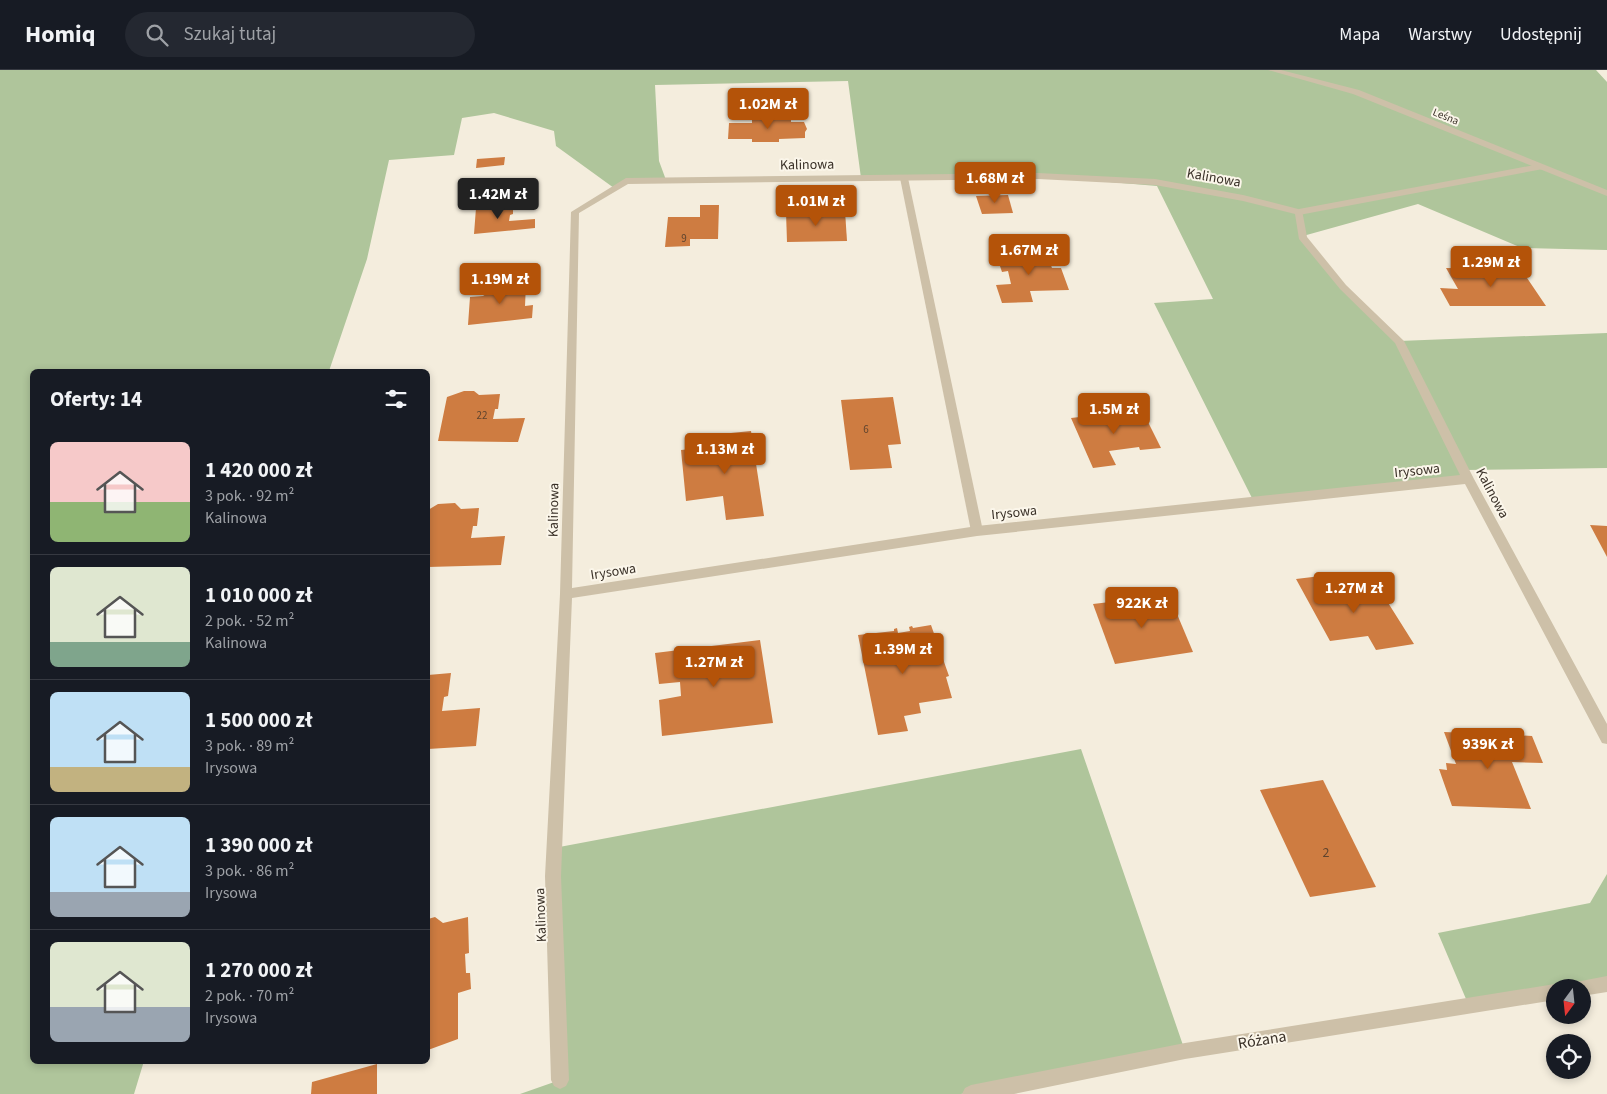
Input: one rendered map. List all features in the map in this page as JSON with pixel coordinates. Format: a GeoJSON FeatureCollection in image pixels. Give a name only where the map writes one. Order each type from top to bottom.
{"type":"FeatureCollection","features":[{"type":"Feature","properties":{"kind":"street","name":"Leśna"},"geometry":{"type":"LineString","coordinates":[[1272,70],[1356,92],[1607,193]]}},
{"type":"Feature","properties":{"kind":"street"},"geometry":{"type":"LineString","coordinates":[[1299,212],[1540,167]]}},
{"type":"Feature","properties":{"kind":"street","name":"Kalinowa"},"geometry":{"type":"LineString","coordinates":[[560,1080],[553,876],[566,594],[575,212],[626,181],[1038,176],[1155,182],[1244,198],[1299,212],[1302,237],[1343,287],[1398,341],[1468,479],[1607,738]]}},
{"type":"Feature","properties":{"kind":"street"},"geometry":{"type":"LineString","coordinates":[[904,178],[977,531]]}},
{"type":"Feature","properties":{"kind":"street","name":"Irysowa"},"geometry":{"type":"LineString","coordinates":[[566,594],[977,531],[1468,479]]}},
{"type":"Feature","properties":{"kind":"street"},"geometry":{"type":"LineString","coordinates":[[1591,987],[1607,984]]}},
{"type":"Feature","properties":{"kind":"street","name":"Różana"},"geometry":{"type":"LineString","coordinates":[[972,1094],[1185,1051],[1546,993]]}},
{"type":"Feature","properties":{"kind":"green space"},"geometry":{"type":"Polygon","coordinates":[[[0,70],[1596,70],[1607,82],[1607,250],[1522,248],[1418,204],[1303,236],[1346,290],[1399,341],[1607,333],[1607,468],[1464,470],[1468,479],[1254,502],[1154,303],[1213,299],[1157,186],[1038,176],[861,178],[848,81],[655,85],[659,161],[666,180],[626,181],[614,188],[556,146],[554,131],[494,113],[462,118],[454,155],[389,160],[367,259],[330,369],[30,369],[30,1064],[143,1064],[134,1094],[0,1094],[0,70]]]}},
{"type":"Feature","properties":{"kind":"green space"},"geometry":{"type":"Polygon","coordinates":[[[1081,749],[1185,1051],[961,1094],[520,1094],[560,1080],[554,848],[1081,749]]]}},
{"type":"Feature","properties":{"kind":"green space"},"geometry":{"type":"Polygon","coordinates":[[[1607,874],[1607,982],[1591,985],[1591,979],[1546,979],[1546,990],[1469,1006],[1438,933],[1590,903],[1607,874]]]}},
{"type":"Feature","properties":{"kind":"building"},"geometry":{"type":"Polygon","coordinates":[[[791,118],[791,122],[804,122],[807,129],[805,138],[779,139],[779,142],[752,142],[752,139],[728,139],[729,123],[752,123],[752,119],[791,118]]]}},
{"type":"Feature","properties":{"kind":"building"},"geometry":{"type":"Polygon","coordinates":[[[505,157],[504,165],[476,168],[477,159],[505,157]]]}},
{"type":"Feature","properties":{"kind":"building"},"geometry":{"type":"Polygon","coordinates":[[[1008,195],[1013,213],[982,214],[976,196],[1008,195]]]}},
{"type":"Feature","properties":{"kind":"building"},"geometry":{"type":"Polygon","coordinates":[[[492,203],[497,206],[513,204],[513,214],[510,215],[509,221],[535,219],[535,228],[474,234],[476,208],[483,204],[492,203]]]}},
{"type":"Feature","properties":{"kind":"building"},"geometry":{"type":"Polygon","coordinates":[[[700,205],[719,205],[718,239],[690,239],[690,246],[665,247],[668,217],[700,217],[700,205]]]}},
{"type":"Feature","properties":{"kind":"building"},"geometry":{"type":"Polygon","coordinates":[[[845,211],[847,241],[787,242],[786,212],[845,211]]]}},
{"type":"Feature","properties":{"kind":"building"},"geometry":{"type":"Polygon","coordinates":[[[1046,252],[1052,268],[1061,268],[1069,290],[1030,291],[1033,302],[1002,303],[996,285],[1011,284],[1008,271],[1002,272],[996,254],[1046,252]]]}},
{"type":"Feature","properties":{"kind":"building"},"geometry":{"type":"Polygon","coordinates":[[[1446,268],[1521,269],[1546,306],[1450,306],[1440,288],[1458,289],[1446,268]]]}},
{"type":"Feature","properties":{"kind":"building"},"geometry":{"type":"Polygon","coordinates":[[[526,284],[525,306],[533,305],[532,318],[468,325],[470,297],[483,296],[486,294],[486,287],[526,284]]]}},
{"type":"Feature","properties":{"kind":"building"},"geometry":{"type":"Polygon","coordinates":[[[464,391],[474,391],[479,395],[500,394],[498,409],[495,409],[493,419],[525,418],[518,442],[438,441],[447,397],[464,391]]]}},
{"type":"Feature","properties":{"kind":"building"},"geometry":{"type":"Polygon","coordinates":[[[893,397],[901,444],[888,445],[892,468],[850,470],[841,400],[893,397]]]}},
{"type":"Feature","properties":{"kind":"building"},"geometry":{"type":"Polygon","coordinates":[[[1142,410],[1161,448],[1140,450],[1139,447],[1109,451],[1116,465],[1093,468],[1071,418],[1142,410]]]}},
{"type":"Feature","properties":{"kind":"building"},"geometry":{"type":"Polygon","coordinates":[[[751,431],[764,516],[726,520],[723,496],[686,501],[681,450],[712,447],[711,435],[751,431]]]}},
{"type":"Feature","properties":{"kind":"building"},"geometry":{"type":"Polygon","coordinates":[[[455,503],[461,509],[479,508],[477,526],[473,526],[471,538],[505,536],[501,565],[430,567],[430,509],[438,504],[455,503]]]}},
{"type":"Feature","properties":{"kind":"building"},"geometry":{"type":"Polygon","coordinates":[[[1590,525],[1607,526],[1607,557],[1590,525]]]}},
{"type":"Feature","properties":{"kind":"building"},"geometry":{"type":"Polygon","coordinates":[[[1329,575],[1340,595],[1380,590],[1414,644],[1376,650],[1368,636],[1330,641],[1296,579],[1329,575]]]}},
{"type":"Feature","properties":{"kind":"building"},"geometry":{"type":"Polygon","coordinates":[[[1169,595],[1193,652],[1115,664],[1093,604],[1169,595]]]}},
{"type":"Feature","properties":{"kind":"building"},"geometry":{"type":"Polygon","coordinates":[[[931,625],[949,676],[946,677],[952,698],[919,703],[921,713],[904,716],[908,731],[878,735],[858,635],[894,631],[897,628],[898,633],[910,631],[909,627],[912,626],[913,628],[931,625]]]}},
{"type":"Feature","properties":{"kind":"building"},"geometry":{"type":"Polygon","coordinates":[[[760,640],[773,723],[662,736],[659,700],[681,696],[680,682],[659,684],[655,653],[760,640]]]}},
{"type":"Feature","properties":{"kind":"building"},"geometry":{"type":"Polygon","coordinates":[[[451,673],[448,696],[444,697],[442,711],[480,708],[476,746],[430,749],[430,675],[451,673]]]}},
{"type":"Feature","properties":{"kind":"building"},"geometry":{"type":"Polygon","coordinates":[[[1466,730],[1473,730],[1474,733],[1532,736],[1543,763],[1512,762],[1531,809],[1452,806],[1439,769],[1447,770],[1446,763],[1456,764],[1444,732],[1468,733],[1466,730]]]}},
{"type":"Feature","properties":{"kind":"building"},"geometry":{"type":"Polygon","coordinates":[[[1323,780],[1376,887],[1310,897],[1260,790],[1323,780]]]}},
{"type":"Feature","properties":{"kind":"building"},"geometry":{"type":"Polygon","coordinates":[[[435,917],[443,923],[468,917],[469,953],[465,954],[466,973],[470,973],[471,989],[458,993],[458,1039],[430,1049],[430,918],[435,917]]]}},
{"type":"Feature","properties":{"kind":"building"},"geometry":{"type":"Polygon","coordinates":[[[377,1064],[377,1094],[311,1094],[312,1082],[377,1064]]]}}]}
